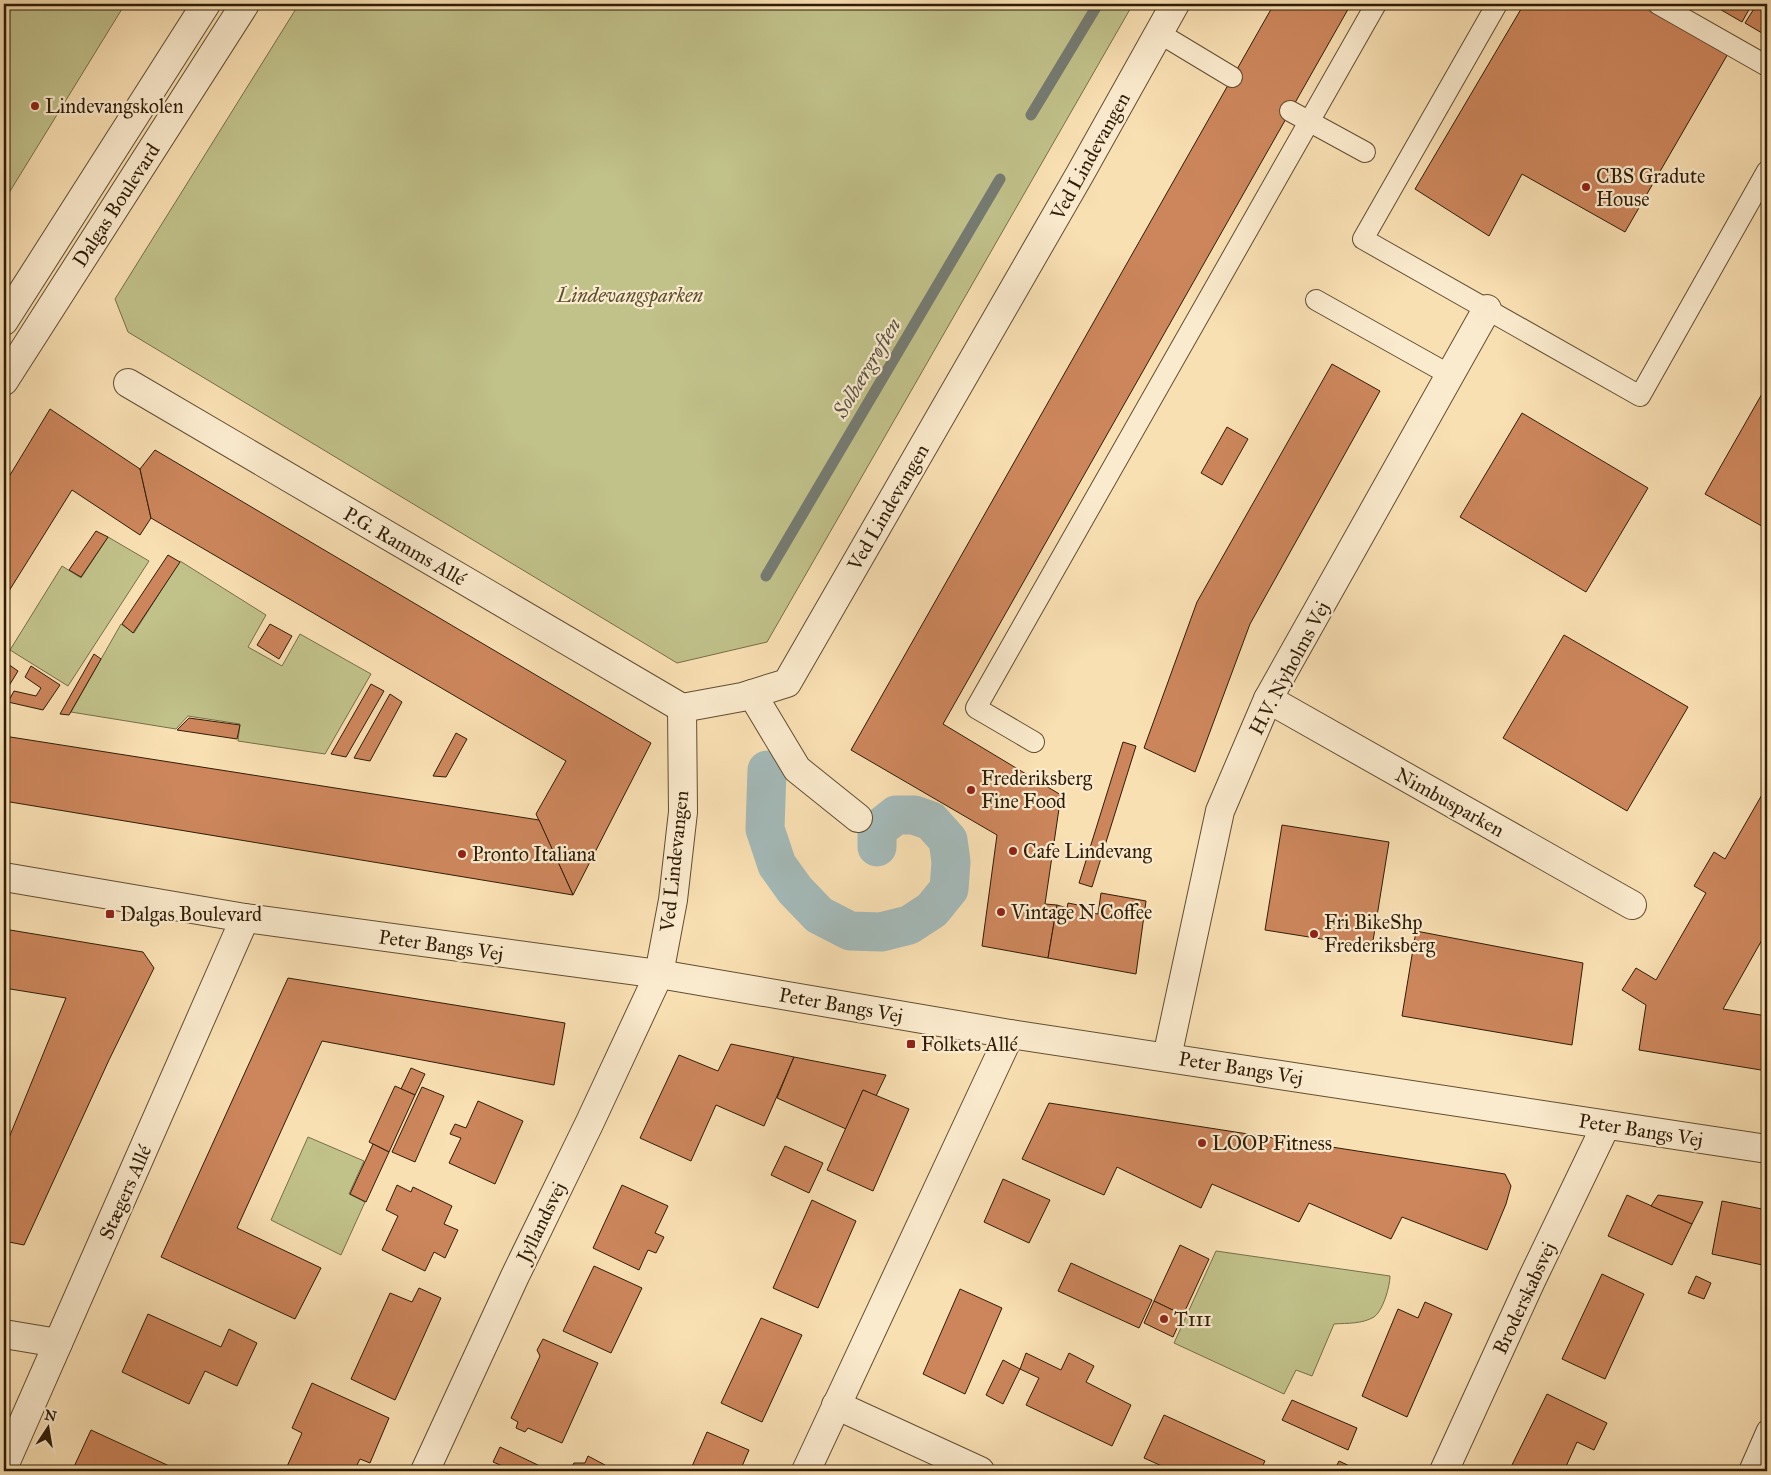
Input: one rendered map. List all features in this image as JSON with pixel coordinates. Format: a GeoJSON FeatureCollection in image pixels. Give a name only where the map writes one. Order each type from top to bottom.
{"type":"FeatureCollection","features":[{"type":"Feature","properties":{"kind":"street","name":"Dalgas Boulevard"},"geometry":{"type":"LineString","coordinates":[[4,321],[206,4]]}},
{"type":"Feature","properties":{"kind":"street","name":"Dalgas Boulevard"},"geometry":{"type":"LineString","coordinates":[[4,381],[245,4]]}},
{"type":"Feature","properties":{"kind":"street","name":"Ved Lindevangen"},"geometry":{"type":"LineString","coordinates":[[659,974],[673,900],[683,812],[682,708],[752,694],[787,683],[1080,174],[1175,4]]}},
{"type":"Feature","properties":{"kind":"street","name":"H.V. Nyholms Vej"},"geometry":{"type":"LineString","coordinates":[[1167,1057],[1220,811],[1268,699],[1486,309]]}},
{"type":"Feature","properties":{"kind":"street","name":"P.G. Ramms Allé"},"geometry":{"type":"LineString","coordinates":[[128,383],[682,708]]}},
{"type":"Feature","properties":{"kind":"street"},"geometry":{"type":"LineString","coordinates":[[752,694],[797,769],[858,818]]}},
{"type":"Feature","properties":{"kind":"street","name":"Nimbusparken"},"geometry":{"type":"LineString","coordinates":[[1268,699],[1632,905]]}},
{"type":"Feature","properties":{"kind":"street","name":"Peter Bangs Vej"},"geometry":{"type":"LineString","coordinates":[[4,877],[246,918],[659,974],[1010,1034],[1767,1149]]}},
{"type":"Feature","properties":{"kind":"street","name":"Stægers Allé"},"geometry":{"type":"LineString","coordinates":[[4,1466],[246,918]]}},
{"type":"Feature","properties":{"kind":"street","name":"Jyllandsvej"},"geometry":{"type":"LineString","coordinates":[[425,1471],[515,1276],[659,974]]}},
{"type":"Feature","properties":{"kind":"street"},"geometry":{"type":"LineString","coordinates":[[806,1471],[1010,1034]]}},
{"type":"Feature","properties":{"kind":"street","name":"Broderskabsvej"},"geometry":{"type":"LineString","coordinates":[[1444,1471],[1606,1125]]}},
{"type":"Feature","properties":{"kind":"street"},"geometry":{"type":"LineString","coordinates":[[4,1334],[58,1343]]}},
{"type":"Feature","properties":{"kind":"street"},"geometry":{"type":"LineString","coordinates":[[836,1405],[980,1471]]}},
{"type":"Feature","properties":{"kind":"lane"},"geometry":{"type":"LineString","coordinates":[[1034,742],[976,708],[1376,4]]}},
{"type":"Feature","properties":{"kind":"lane"},"geometry":{"type":"LineString","coordinates":[[1497,4],[1363,239],[1640,396],[1767,171]]}},
{"type":"Feature","properties":{"kind":"lane"},"geometry":{"type":"LineString","coordinates":[[1658,4],[1767,66]]}},
{"type":"Feature","properties":{"kind":"lane"},"geometry":{"type":"LineString","coordinates":[[1159,32],[1232,77]]}},
{"type":"Feature","properties":{"kind":"lane"},"geometry":{"type":"LineString","coordinates":[[1290,111],[1365,152]]}},
{"type":"Feature","properties":{"kind":"lane"},"geometry":{"type":"LineString","coordinates":[[1316,300],[1450,375]]}},
{"type":"Feature","properties":{"kind":"lane"},"geometry":{"type":"LineString","coordinates":[[1750,1471],[1767,1430]]}},
{"type":"Feature","properties":{"kind":"green space","name":"Lindevangskolen"},"geometry":{"type":"Polygon","coordinates":[[[4,4],[125,4],[4,201],[4,4]]]}},
{"type":"Feature","properties":{"kind":"green space","name":"Lindevangsparken"},"geometry":{"type":"Polygon","coordinates":[[[299,4],[1133,4],[767,642],[677,663],[128,332],[115,299],[299,4]]]}},
{"type":"Feature","properties":{"kind":"green space"},"geometry":{"type":"Polygon","coordinates":[[[108,537],[149,561],[68,686],[10,650],[62,566],[81,578],[108,537]]]}},
{"type":"Feature","properties":{"kind":"green space"},"geometry":{"type":"Polygon","coordinates":[[[180,561],[266,615],[248,647],[282,666],[300,634],[371,674],[325,754],[238,741],[240,724],[188,716],[176,729],[71,712],[121,624],[134,633],[180,561]]]}},
{"type":"Feature","properties":{"kind":"green space"},"geometry":{"type":"Polygon","coordinates":[[[308,1137],[364,1161],[349,1194],[365,1202],[341,1255],[271,1220],[308,1137]]]}},
{"type":"Feature","properties":{"kind":"green space"},"geometry":{"type":"Polygon","coordinates":[[[1216,1251],[1390,1276],[1389,1286],[1383,1304],[1374,1317],[1360,1322],[1334,1324],[1312,1376],[1296,1370],[1284,1394],[1174,1343],[1216,1251]]]}},
{"type":"Feature","properties":{"kind":"building"},"geometry":{"type":"Polygon","coordinates":[[[1274,4],[1351,4],[943,724],[1061,795],[1045,904],[1057,905],[1048,958],[982,946],[997,835],[851,750],[1274,4]]]}},
{"type":"Feature","properties":{"kind":"building"},"geometry":{"type":"Polygon","coordinates":[[[1524,4],[1643,4],[1729,52],[1625,232],[1522,174],[1489,236],[1415,189],[1524,4]]]}},
{"type":"Feature","properties":{"kind":"building"},"geometry":{"type":"Polygon","coordinates":[[[1711,4],[1752,4],[1742,22],[1711,4]]]}},
{"type":"Feature","properties":{"kind":"building"},"geometry":{"type":"Polygon","coordinates":[[[1757,4],[1767,4],[1767,36],[1745,23],[1757,4]]]}},
{"type":"Feature","properties":{"kind":"building"},"geometry":{"type":"Polygon","coordinates":[[[1332,364],[1380,391],[1250,624],[1195,772],[1144,748],[1197,602],[1332,364]]]}},
{"type":"Feature","properties":{"kind":"building"},"geometry":{"type":"Polygon","coordinates":[[[1767,385],[1767,529],[1705,494],[1767,385]]]}},
{"type":"Feature","properties":{"kind":"building"},"geometry":{"type":"Polygon","coordinates":[[[50,409],[140,469],[151,518],[140,535],[72,490],[4,599],[4,485],[50,409]]]}},
{"type":"Feature","properties":{"kind":"building"},"geometry":{"type":"Polygon","coordinates":[[[1522,413],[1648,488],[1586,592],[1460,517],[1522,413]]]}},
{"type":"Feature","properties":{"kind":"building"},"geometry":{"type":"Polygon","coordinates":[[[1227,427],[1248,439],[1222,485],[1201,473],[1227,427]]]}},
{"type":"Feature","properties":{"kind":"building"},"geometry":{"type":"Polygon","coordinates":[[[155,450],[651,743],[573,895],[536,814],[566,761],[151,518],[140,469],[155,450]]]}},
{"type":"Feature","properties":{"kind":"building"},"geometry":{"type":"Polygon","coordinates":[[[96,531],[108,537],[81,577],[69,570],[96,531]]]}},
{"type":"Feature","properties":{"kind":"building"},"geometry":{"type":"Polygon","coordinates":[[[168,555],[180,562],[133,633],[122,624],[168,555]]]}},
{"type":"Feature","properties":{"kind":"building"},"geometry":{"type":"Polygon","coordinates":[[[270,624],[292,636],[279,659],[257,645],[270,624]]]}},
{"type":"Feature","properties":{"kind":"building"},"geometry":{"type":"Polygon","coordinates":[[[1564,635],[1688,707],[1627,811],[1503,738],[1564,635]]]}},
{"type":"Feature","properties":{"kind":"building"},"geometry":{"type":"Polygon","coordinates":[[[94,654],[101,659],[69,715],[60,714],[94,654]]]}},
{"type":"Feature","properties":{"kind":"building"},"geometry":{"type":"Polygon","coordinates":[[[8,664],[18,671],[4,694],[4,670],[8,664]]]}},
{"type":"Feature","properties":{"kind":"building"},"geometry":{"type":"Polygon","coordinates":[[[31,666],[60,685],[43,710],[8,702],[14,691],[36,696],[41,688],[25,677],[31,666]]]}},
{"type":"Feature","properties":{"kind":"building"},"geometry":{"type":"Polygon","coordinates":[[[371,684],[384,691],[346,757],[331,754],[371,684]]]}},
{"type":"Feature","properties":{"kind":"building"},"geometry":{"type":"Polygon","coordinates":[[[390,694],[402,702],[370,761],[354,758],[390,694]]]}},
{"type":"Feature","properties":{"kind":"building"},"geometry":{"type":"Polygon","coordinates":[[[189,718],[240,725],[237,739],[177,730],[189,718]]]}},
{"type":"Feature","properties":{"kind":"building"},"geometry":{"type":"Polygon","coordinates":[[[456,733],[467,739],[446,777],[433,776],[456,733]]]}},
{"type":"Feature","properties":{"kind":"building"},"geometry":{"type":"Polygon","coordinates":[[[4,736],[539,820],[573,895],[4,801],[4,736]]]}},
{"type":"Feature","properties":{"kind":"building"},"geometry":{"type":"Polygon","coordinates":[[[1123,742],[1136,746],[1092,887],[1079,883],[1123,742]]]}},
{"type":"Feature","properties":{"kind":"building"},"geometry":{"type":"Polygon","coordinates":[[[1767,786],[1767,931],[1723,1009],[1767,1016],[1767,1071],[1639,1050],[1646,1005],[1622,990],[1636,968],[1656,980],[1706,893],[1694,886],[1714,852],[1725,859],[1767,786]]]}},
{"type":"Feature","properties":{"kind":"building"},"geometry":{"type":"Polygon","coordinates":[[[1282,825],[1389,842],[1372,947],[1265,930],[1282,825]]]}},
{"type":"Feature","properties":{"kind":"building"},"geometry":{"type":"Polygon","coordinates":[[[1101,893],[1146,901],[1136,974],[1048,958],[1057,905],[1067,908],[1068,903],[1088,907],[1087,912],[1098,914],[1101,893]]]}},
{"type":"Feature","properties":{"kind":"building"},"geometry":{"type":"Polygon","coordinates":[[[4,929],[143,952],[154,968],[109,1060],[24,1245],[4,1241],[4,1150],[66,998],[4,988],[4,929]]]}},
{"type":"Feature","properties":{"kind":"building"},"geometry":{"type":"Polygon","coordinates":[[[1416,931],[1583,963],[1572,1045],[1402,1016],[1416,931]]]}},
{"type":"Feature","properties":{"kind":"building"},"geometry":{"type":"Polygon","coordinates":[[[288,978],[565,1023],[554,1085],[322,1041],[237,1228],[321,1268],[295,1319],[161,1257],[288,978]]]}},
{"type":"Feature","properties":{"kind":"building"},"geometry":{"type":"Polygon","coordinates":[[[731,1044],[794,1057],[764,1126],[716,1105],[691,1161],[640,1138],[679,1055],[718,1071],[731,1044]]]}},
{"type":"Feature","properties":{"kind":"building"},"geometry":{"type":"Polygon","coordinates":[[[794,1057],[886,1075],[876,1096],[863,1090],[846,1129],[777,1098],[794,1057]]]}},
{"type":"Feature","properties":{"kind":"building"},"geometry":{"type":"Polygon","coordinates":[[[411,1068],[425,1074],[415,1095],[401,1089],[411,1068]]]}},
{"type":"Feature","properties":{"kind":"building"},"geometry":{"type":"Polygon","coordinates":[[[395,1086],[415,1095],[389,1152],[369,1142],[395,1086]]]}},
{"type":"Feature","properties":{"kind":"building"},"geometry":{"type":"Polygon","coordinates":[[[422,1087],[444,1096],[415,1162],[392,1152],[422,1087]]]}},
{"type":"Feature","properties":{"kind":"building"},"geometry":{"type":"Polygon","coordinates":[[[863,1090],[909,1109],[873,1191],[827,1170],[863,1090]]]}},
{"type":"Feature","properties":{"kind":"building"},"geometry":{"type":"Polygon","coordinates":[[[478,1101],[523,1121],[495,1184],[449,1163],[461,1138],[450,1134],[455,1124],[466,1128],[478,1101]]]}},
{"type":"Feature","properties":{"kind":"building"},"geometry":{"type":"Polygon","coordinates":[[[1049,1103],[1505,1174],[1511,1186],[1506,1204],[1487,1250],[1402,1217],[1391,1239],[1309,1203],[1299,1222],[1212,1184],[1201,1208],[1117,1167],[1104,1195],[1022,1159],[1049,1103]]]}},
{"type":"Feature","properties":{"kind":"building"},"geometry":{"type":"Polygon","coordinates":[[[373,1144],[389,1152],[366,1202],[350,1194],[373,1144]]]}},
{"type":"Feature","properties":{"kind":"building"},"geometry":{"type":"Polygon","coordinates":[[[785,1146],[823,1163],[809,1193],[771,1175],[785,1146]]]}},
{"type":"Feature","properties":{"kind":"building"},"geometry":{"type":"Polygon","coordinates":[[[1003,1179],[1050,1200],[1029,1243],[984,1222],[1003,1179]]]}},
{"type":"Feature","properties":{"kind":"building"},"geometry":{"type":"Polygon","coordinates":[[[397,1185],[411,1192],[413,1187],[452,1206],[444,1224],[458,1230],[445,1258],[434,1252],[425,1271],[382,1250],[398,1216],[386,1210],[397,1185]]]}},
{"type":"Feature","properties":{"kind":"building"},"geometry":{"type":"Polygon","coordinates":[[[622,1185],[668,1206],[655,1233],[664,1237],[656,1253],[648,1250],[639,1270],[593,1248],[622,1185]]]}},
{"type":"Feature","properties":{"kind":"building"},"geometry":{"type":"Polygon","coordinates":[[[1627,1195],[1692,1224],[1672,1265],[1608,1236],[1627,1195]]]}},
{"type":"Feature","properties":{"kind":"building"},"geometry":{"type":"Polygon","coordinates":[[[1658,1195],[1703,1202],[1692,1224],[1651,1206],[1658,1195]]]}},
{"type":"Feature","properties":{"kind":"building"},"geometry":{"type":"Polygon","coordinates":[[[812,1200],[856,1221],[818,1308],[773,1288],[812,1200]]]}},
{"type":"Feature","properties":{"kind":"building"},"geometry":{"type":"Polygon","coordinates":[[[1722,1201],[1767,1210],[1767,1266],[1712,1254],[1722,1201]]]}},
{"type":"Feature","properties":{"kind":"building"},"geometry":{"type":"Polygon","coordinates":[[[1180,1245],[1209,1259],[1183,1315],[1154,1301],[1180,1245]]]}},
{"type":"Feature","properties":{"kind":"building"},"geometry":{"type":"Polygon","coordinates":[[[1071,1263],[1152,1300],[1139,1328],[1058,1291],[1071,1263]]]}},
{"type":"Feature","properties":{"kind":"building"},"geometry":{"type":"Polygon","coordinates":[[[594,1266],[642,1288],[611,1353],[563,1331],[594,1266]]]}},
{"type":"Feature","properties":{"kind":"building"},"geometry":{"type":"Polygon","coordinates":[[[1602,1274],[1644,1294],[1605,1379],[1562,1359],[1602,1274]]]}},
{"type":"Feature","properties":{"kind":"building"},"geometry":{"type":"Polygon","coordinates":[[[1696,1276],[1711,1283],[1704,1299],[1688,1293],[1696,1276]]]}},
{"type":"Feature","properties":{"kind":"building"},"geometry":{"type":"Polygon","coordinates":[[[419,1288],[441,1298],[395,1400],[351,1379],[390,1293],[412,1302],[419,1288]]]}},
{"type":"Feature","properties":{"kind":"building"},"geometry":{"type":"Polygon","coordinates":[[[960,1289],[1002,1308],[965,1394],[923,1374],[960,1289]]]}},
{"type":"Feature","properties":{"kind":"building","name":"T111"},"geometry":{"type":"Polygon","coordinates":[[[1154,1301],[1183,1315],[1173,1337],[1144,1323],[1154,1301]]]}},
{"type":"Feature","properties":{"kind":"building"},"geometry":{"type":"Polygon","coordinates":[[[1425,1302],[1452,1314],[1407,1417],[1362,1396],[1398,1309],[1418,1318],[1425,1302]]]}},
{"type":"Feature","properties":{"kind":"building"},"geometry":{"type":"Polygon","coordinates":[[[148,1314],[221,1347],[229,1329],[257,1343],[237,1386],[205,1371],[189,1404],[122,1372],[148,1314]]]}},
{"type":"Feature","properties":{"kind":"building"},"geometry":{"type":"Polygon","coordinates":[[[761,1318],[802,1335],[762,1422],[721,1403],[761,1318]]]}},
{"type":"Feature","properties":{"kind":"building"},"geometry":{"type":"Polygon","coordinates":[[[543,1339],[598,1363],[562,1443],[528,1428],[525,1432],[516,1428],[518,1422],[511,1418],[540,1356],[537,1350],[543,1339]]]}},
{"type":"Feature","properties":{"kind":"building"},"geometry":{"type":"Polygon","coordinates":[[[1026,1353],[1061,1370],[1069,1353],[1094,1366],[1086,1382],[1131,1405],[1112,1446],[1026,1405],[1039,1378],[1020,1369],[1026,1353]]]}},
{"type":"Feature","properties":{"kind":"building"},"geometry":{"type":"Polygon","coordinates":[[[1003,1360],[1020,1369],[1003,1404],[986,1395],[1003,1360]]]}},
{"type":"Feature","properties":{"kind":"building"},"geometry":{"type":"Polygon","coordinates":[[[312,1383],[389,1418],[370,1463],[360,1459],[354,1471],[285,1471],[302,1433],[292,1428],[312,1383]]]}},
{"type":"Feature","properties":{"kind":"building"},"geometry":{"type":"Polygon","coordinates":[[[1547,1394],[1607,1423],[1594,1450],[1577,1442],[1564,1471],[1509,1471],[1547,1394]]]}},
{"type":"Feature","properties":{"kind":"building"},"geometry":{"type":"Polygon","coordinates":[[[1292,1400],[1357,1428],[1348,1450],[1282,1420],[1292,1400]]]}},
{"type":"Feature","properties":{"kind":"building"},"geometry":{"type":"Polygon","coordinates":[[[1164,1415],[1265,1461],[1260,1471],[1173,1471],[1144,1458],[1164,1415]]]}},
{"type":"Feature","properties":{"kind":"building"},"geometry":{"type":"Polygon","coordinates":[[[91,1430],[178,1470],[178,1471],[72,1471],[91,1430]]]}},
{"type":"Feature","properties":{"kind":"building"},"geometry":{"type":"Polygon","coordinates":[[[707,1432],[749,1450],[740,1471],[690,1471],[707,1432]]]}},
{"type":"Feature","properties":{"kind":"building"},"geometry":{"type":"Polygon","coordinates":[[[500,1447],[540,1466],[537,1471],[514,1471],[493,1462],[500,1447]]]}},
{"type":"Feature","properties":{"kind":"building"},"geometry":{"type":"Polygon","coordinates":[[[588,1456],[605,1465],[603,1471],[569,1471],[574,1463],[585,1463],[588,1456]]]}},
{"type":"Feature","properties":{"kind":"building"},"geometry":{"type":"Polygon","coordinates":[[[1339,1461],[1360,1471],[1334,1471],[1339,1461]]]}},
{"type":"Feature","properties":{"kind":"waterway","name":"Solbærgrøften"},"geometry":{"type":"LineString","coordinates":[[1031,115],[1098,4]]}},
{"type":"Feature","properties":{"kind":"waterway","name":"Solbærgrøften"},"geometry":{"type":"LineString","coordinates":[[766,576],[1000,179]]}},
{"type":"Feature","properties":{"kind":"waterway"},"geometry":{"type":"LineString","coordinates":[[767,770],[765,829],[777,865],[795,890],[819,915],[850,931],[881,932],[909,925],[932,910],[949,889],[951,862],[948,840],[931,821],[914,815],[896,815],[882,826],[877,834],[877,847]]}},
{"type":"Feature","properties":{"kind":"place","name":"Lindevangskolen"},"geometry":{"type":"Point","coordinates":[35,106]}},
{"type":"Feature","properties":{"kind":"place","name":"CBS Gradute House"},"geometry":{"type":"Point","coordinates":[1586,187]}},
{"type":"Feature","properties":{"kind":"place","name":"Frederiksberg Fine Food"},"geometry":{"type":"Point","coordinates":[971,790]}},
{"type":"Feature","properties":{"kind":"place","name":"Cafe Lindevang"},"geometry":{"type":"Point","coordinates":[1013,851]}},
{"type":"Feature","properties":{"kind":"place","name":"Pronto Italiana"},"geometry":{"type":"Point","coordinates":[462,854]}},
{"type":"Feature","properties":{"kind":"place","name":"Vintage N Coffee"},"geometry":{"type":"Point","coordinates":[1001,912]}},
{"type":"Feature","properties":{"kind":"place","name":"Dalgas Boulevard"},"geometry":{"type":"Point","coordinates":[110,914]}},
{"type":"Feature","properties":{"kind":"place","name":"Fri BikeShp Frederiksberg"},"geometry":{"type":"Point","coordinates":[1314,934]}},
{"type":"Feature","properties":{"kind":"place","name":"Folkets Allé"},"geometry":{"type":"Point","coordinates":[911,1044]}},
{"type":"Feature","properties":{"kind":"place","name":"LOOP Fitness"},"geometry":{"type":"Point","coordinates":[1202,1143]}},
{"type":"Feature","properties":{"kind":"place","name":"T111"},"geometry":{"type":"Point","coordinates":[1164,1319]}}]}
